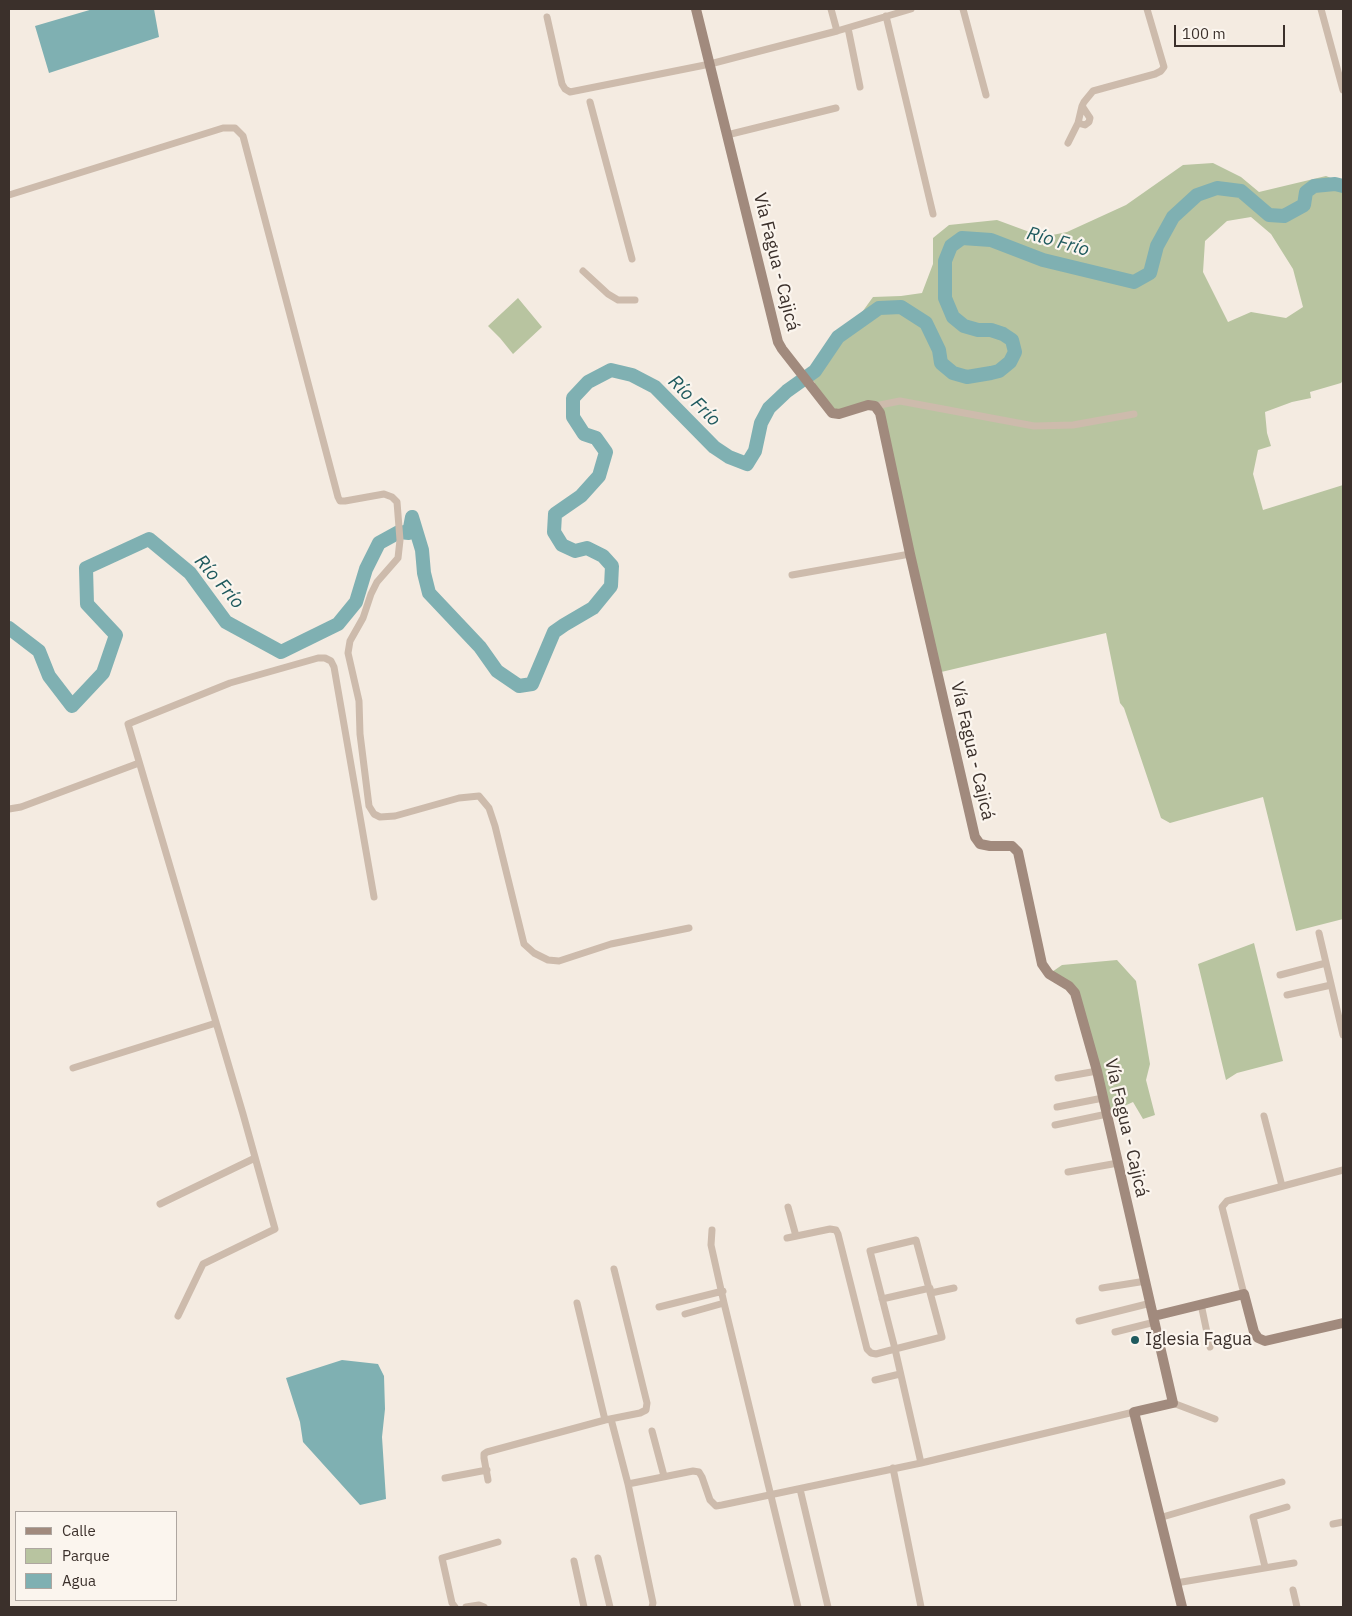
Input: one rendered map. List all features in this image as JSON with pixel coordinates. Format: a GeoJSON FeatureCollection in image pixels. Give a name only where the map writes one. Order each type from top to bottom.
{"type":"FeatureCollection","features":[{"type":"Feature","properties":{"kind":"street","name":"Vía Fagua - Cajicá"},"geometry":{"type":"LineString","coordinates":[[696,9],[778,342],[832,413],[839,414],[868,405],[875,406],[880,413],[910,554],[975,837],[980,844],[1012,846],[1018,852],[1042,964],[1049,974],[1069,986],[1075,994],[1097,1071],[1173,1403]]}},
{"type":"Feature","properties":{"kind":"street"},"geometry":{"type":"LineString","coordinates":[[831,9],[837,31]]}},
{"type":"Feature","properties":{"kind":"street"},"geometry":{"type":"LineString","coordinates":[[547,17],[562,84],[564,90],[570,92],[710,64],[848,28],[911,9]]}},
{"type":"Feature","properties":{"kind":"street"},"geometry":{"type":"LineString","coordinates":[[964,9],[986,95]]}},
{"type":"Feature","properties":{"kind":"street"},"geometry":{"type":"LineString","coordinates":[[1068,143],[1078,123],[1084,102],[1094,91],[1162,72],[1164,68],[1147,9]]}},
{"type":"Feature","properties":{"kind":"street"},"geometry":{"type":"LineString","coordinates":[[1321,9],[1343,90]]}},
{"type":"Feature","properties":{"kind":"street"},"geometry":{"type":"LineString","coordinates":[[886,16],[933,214]]}},
{"type":"Feature","properties":{"kind":"street"},"geometry":{"type":"LineString","coordinates":[[848,28],[860,87]]}},
{"type":"Feature","properties":{"kind":"street"},"geometry":{"type":"LineString","coordinates":[[590,102],[632,259]]}},
{"type":"Feature","properties":{"kind":"street"},"geometry":{"type":"LineString","coordinates":[[1078,123],[1086,125],[1090,118],[1082,106]]}},
{"type":"Feature","properties":{"kind":"street"},"geometry":{"type":"LineString","coordinates":[[727,135],[836,108]]}},
{"type":"Feature","properties":{"kind":"street"},"geometry":{"type":"LineString","coordinates":[[9,195],[223,128],[235,128],[243,136],[338,497],[340,501],[345,501],[384,494],[392,496],[397,502],[400,540],[398,558],[377,582],[370,594],[363,618],[350,642],[348,653],[359,701],[360,734],[369,806],[374,814],[380,818],[395,816],[459,798],[479,796],[490,808],[524,944],[534,953],[548,960],[559,961],[611,944],[690,928]]}},
{"type":"Feature","properties":{"kind":"street"},"geometry":{"type":"LineString","coordinates":[[583,271],[608,294],[618,300],[635,300]]}},
{"type":"Feature","properties":{"kind":"street"},"geometry":{"type":"LineString","coordinates":[[290,318],[299,317]]}},
{"type":"Feature","properties":{"kind":"street"},"geometry":{"type":"LineString","coordinates":[[875,406],[900,401],[1034,426],[1072,425],[1134,414]]}},
{"type":"Feature","properties":{"kind":"street"},"geometry":{"type":"LineString","coordinates":[[792,575],[910,554]]}},
{"type":"Feature","properties":{"kind":"street"},"geometry":{"type":"LineString","coordinates":[[178,1316],[203,1264],[275,1229],[128,724],[230,683],[318,658],[325,658],[331,662],[334,667],[374,897]]}},
{"type":"Feature","properties":{"kind":"street"},"geometry":{"type":"LineString","coordinates":[[9,809],[21,807],[140,763]]}},
{"type":"Feature","properties":{"kind":"street"},"geometry":{"type":"LineString","coordinates":[[1319,933],[1343,1035]]}},
{"type":"Feature","properties":{"kind":"street"},"geometry":{"type":"LineString","coordinates":[[1280,975],[1326,963]]}},
{"type":"Feature","properties":{"kind":"street"},"geometry":{"type":"LineString","coordinates":[[1287,996],[1331,985]]}},
{"type":"Feature","properties":{"kind":"street"},"geometry":{"type":"LineString","coordinates":[[73,1068],[216,1023]]}},
{"type":"Feature","properties":{"kind":"street"},"geometry":{"type":"LineString","coordinates":[[1058,1078],[1097,1071]]}},
{"type":"Feature","properties":{"kind":"street"},"geometry":{"type":"LineString","coordinates":[[1057,1107],[1103,1098]]}},
{"type":"Feature","properties":{"kind":"street"},"geometry":{"type":"LineString","coordinates":[[1054,1125],[1107,1114]]}},
{"type":"Feature","properties":{"kind":"street"},"geometry":{"type":"LineString","coordinates":[[1264,1116],[1282,1186]]}},
{"type":"Feature","properties":{"kind":"street"},"geometry":{"type":"LineString","coordinates":[[160,1204],[255,1158]]}},
{"type":"Feature","properties":{"kind":"street"},"geometry":{"type":"LineString","coordinates":[[1068,1172],[1118,1164]]}},
{"type":"Feature","properties":{"kind":"street"},"geometry":{"type":"LineString","coordinates":[[1343,1170],[1227,1201],[1222,1206],[1254,1332],[1258,1338],[1265,1341],[1343,1323]]}},
{"type":"Feature","properties":{"kind":"street"},"geometry":{"type":"LineString","coordinates":[[788,1208],[796,1236]]}},
{"type":"Feature","properties":{"kind":"street"},"geometry":{"type":"LineString","coordinates":[[787,1238],[830,1228],[836,1230],[867,1349],[871,1353],[876,1354],[895,1349],[942,1337],[931,1290],[916,1240],[870,1251],[895,1349],[921,1463]]}},
{"type":"Feature","properties":{"kind":"street"},"geometry":{"type":"LineString","coordinates":[[712,1230],[711,1245],[724,1303],[798,1607]]}},
{"type":"Feature","properties":{"kind":"street"},"geometry":{"type":"LineString","coordinates":[[488,1480],[484,1458],[487,1452],[646,1410],[647,1403],[614,1269]]}},
{"type":"Feature","properties":{"kind":"street"},"geometry":{"type":"LineString","coordinates":[[1102,1288],[1146,1281]]}},
{"type":"Feature","properties":{"kind":"street"},"geometry":{"type":"LineString","coordinates":[[882,1299],[954,1288]]}},
{"type":"Feature","properties":{"kind":"street"},"geometry":{"type":"LineString","coordinates":[[659,1307],[722,1291]]}},
{"type":"Feature","properties":{"kind":"street"},"geometry":{"type":"LineString","coordinates":[[1115,1332],[1201,1304],[1244,1294]]}},
{"type":"Feature","properties":{"kind":"street"},"geometry":{"type":"LineString","coordinates":[[577,1303],[608,1420],[628,1484],[653,1603],[652,1607]]}},
{"type":"Feature","properties":{"kind":"street"},"geometry":{"type":"LineString","coordinates":[[685,1314],[724,1303]]}},
{"type":"Feature","properties":{"kind":"street"},"geometry":{"type":"LineString","coordinates":[[1079,1321],[1151,1303]]}},
{"type":"Feature","properties":{"kind":"street"},"geometry":{"type":"LineString","coordinates":[[1201,1304],[1210,1347]]}},
{"type":"Feature","properties":{"kind":"street"},"geometry":{"type":"LineString","coordinates":[[875,1380],[900,1374]]}},
{"type":"Feature","properties":{"kind":"street"},"geometry":{"type":"LineString","coordinates":[[628,1484],[693,1471],[699,1472],[710,1500],[716,1506],[921,1463],[1173,1403],[1215,1419]]}},
{"type":"Feature","properties":{"kind":"street"},"geometry":{"type":"LineString","coordinates":[[1134,1412],[1182,1607]]}},
{"type":"Feature","properties":{"kind":"street"},"geometry":{"type":"LineString","coordinates":[[652,1431],[664,1476]]}},
{"type":"Feature","properties":{"kind":"street"},"geometry":{"type":"LineString","coordinates":[[893,1468],[921,1607]]}},
{"type":"Feature","properties":{"kind":"street"},"geometry":{"type":"LineString","coordinates":[[445,1478],[487,1470]]}},
{"type":"Feature","properties":{"kind":"street"},"geometry":{"type":"LineString","coordinates":[[1159,1518],[1282,1482]]}},
{"type":"Feature","properties":{"kind":"street"},"geometry":{"type":"LineString","coordinates":[[800,1489],[828,1607]]}},
{"type":"Feature","properties":{"kind":"street"},"geometry":{"type":"LineString","coordinates":[[1265,1567],[1253,1517],[1287,1507]]}},
{"type":"Feature","properties":{"kind":"street"},"geometry":{"type":"LineString","coordinates":[[1333,1524],[1343,1522]]}},
{"type":"Feature","properties":{"kind":"street"},"geometry":{"type":"LineString","coordinates":[[455,1607],[452,1602],[442,1558],[498,1542]]}},
{"type":"Feature","properties":{"kind":"street"},"geometry":{"type":"LineString","coordinates":[[598,1558],[610,1607]]}},
{"type":"Feature","properties":{"kind":"street"},"geometry":{"type":"LineString","coordinates":[[574,1561],[584,1607]]}},
{"type":"Feature","properties":{"kind":"street"},"geometry":{"type":"LineString","coordinates":[[1176,1583],[1294,1563]]}},
{"type":"Feature","properties":{"kind":"street"},"geometry":{"type":"LineString","coordinates":[[1293,1590],[1297,1607]]}},
{"type":"Feature","properties":{"kind":"street"},"geometry":{"type":"LineString","coordinates":[[466,1607],[479,1605],[484,1607]]}},
{"type":"Feature","properties":{"kind":"green space"},"geometry":{"type":"Polygon","coordinates":[[[1213,163],[1241,177],[1259,192],[1326,176],[1343,183],[1343,380],[1341,383],[1310,392],[1311,398],[1292,402],[1265,412],[1267,433],[1271,446],[1258,450],[1253,474],[1263,510],[1343,485],[1343,919],[1296,931],[1263,797],[1170,823],[1161,818],[1124,708],[1120,703],[1106,633],[937,673],[875,406],[839,414],[812,386],[815,383],[809,375],[822,363],[838,337],[858,323],[860,315],[873,297],[922,293],[933,264],[933,238],[949,225],[997,220],[1043,237],[1067,232],[1126,205],[1183,165],[1213,163]],[[1251,217],[1227,221],[1205,241],[1203,272],[1228,322],[1251,312],[1286,318],[1303,307],[1293,269],[1271,234],[1251,217]]]}},
{"type":"Feature","properties":{"kind":"green space"},"geometry":{"type":"Polygon","coordinates":[[[518,298],[542,327],[513,354],[488,326],[518,298]]]}},
{"type":"Feature","properties":{"kind":"green space"},"geometry":{"type":"Polygon","coordinates":[[[1254,943],[1283,1061],[1237,1073],[1226,1080],[1198,964],[1254,943]]]}},
{"type":"Feature","properties":{"kind":"green space"},"geometry":{"type":"Polygon","coordinates":[[[1117,960],[1136,981],[1150,1064],[1146,1080],[1155,1115],[1143,1119],[1133,1102],[1107,1114],[1075,994],[1049,974],[1062,965],[1117,960]]]}},
{"type":"Feature","properties":{"kind":"water"},"geometry":{"type":"Polygon","coordinates":[[[93,9],[154,9],[159,37],[49,73],[35,26],[93,9]]]}},
{"type":"Feature","properties":{"kind":"water"},"geometry":{"type":"Polygon","coordinates":[[[342,1360],[378,1364],[384,1376],[385,1409],[382,1437],[386,1499],[360,1505],[303,1442],[300,1422],[286,1378],[342,1360]]]}},
{"type":"Feature","properties":{"kind":"waterway","name":"Río Frío"},"geometry":{"type":"LineString","coordinates":[[9,628],[39,651],[49,676],[72,706],[103,673],[116,635],[87,604],[86,568],[149,539],[190,573],[226,622],[281,652],[338,624],[356,602],[366,569],[379,543],[399,532],[409,533],[412,517],[422,550],[424,573],[429,593],[480,647],[497,671],[519,686],[532,684],[554,632],[593,608],[611,586],[612,566],[603,556],[587,548],[575,551],[562,545],[554,532],[555,514],[581,496],[599,476],[606,452],[596,438],[584,434],[573,417],[573,398],[588,382],[611,370],[632,375],[655,387],[714,447],[729,457],[747,464],[755,451],[761,423],[769,408],[787,391],[815,371],[838,337],[879,308],[901,307],[926,323],[939,350],[941,363],[953,373],[967,377],[991,373],[999,371],[1010,362],[1015,352],[1012,340],[1003,334],[991,330],[978,330],[964,326],[953,317],[945,298],[945,261],[951,246],[962,238],[991,240],[1043,260],[1134,282],[1150,273],[1157,246],[1173,217],[1197,195],[1217,188],[1241,191],[1269,215],[1284,216],[1304,205],[1306,192],[1314,186],[1335,184],[1343,186]]}},
{"type":"Feature","properties":{"kind":"place","name":"Iglesia Fagua"},"geometry":{"type":"Point","coordinates":[1135,1340]}}]}
